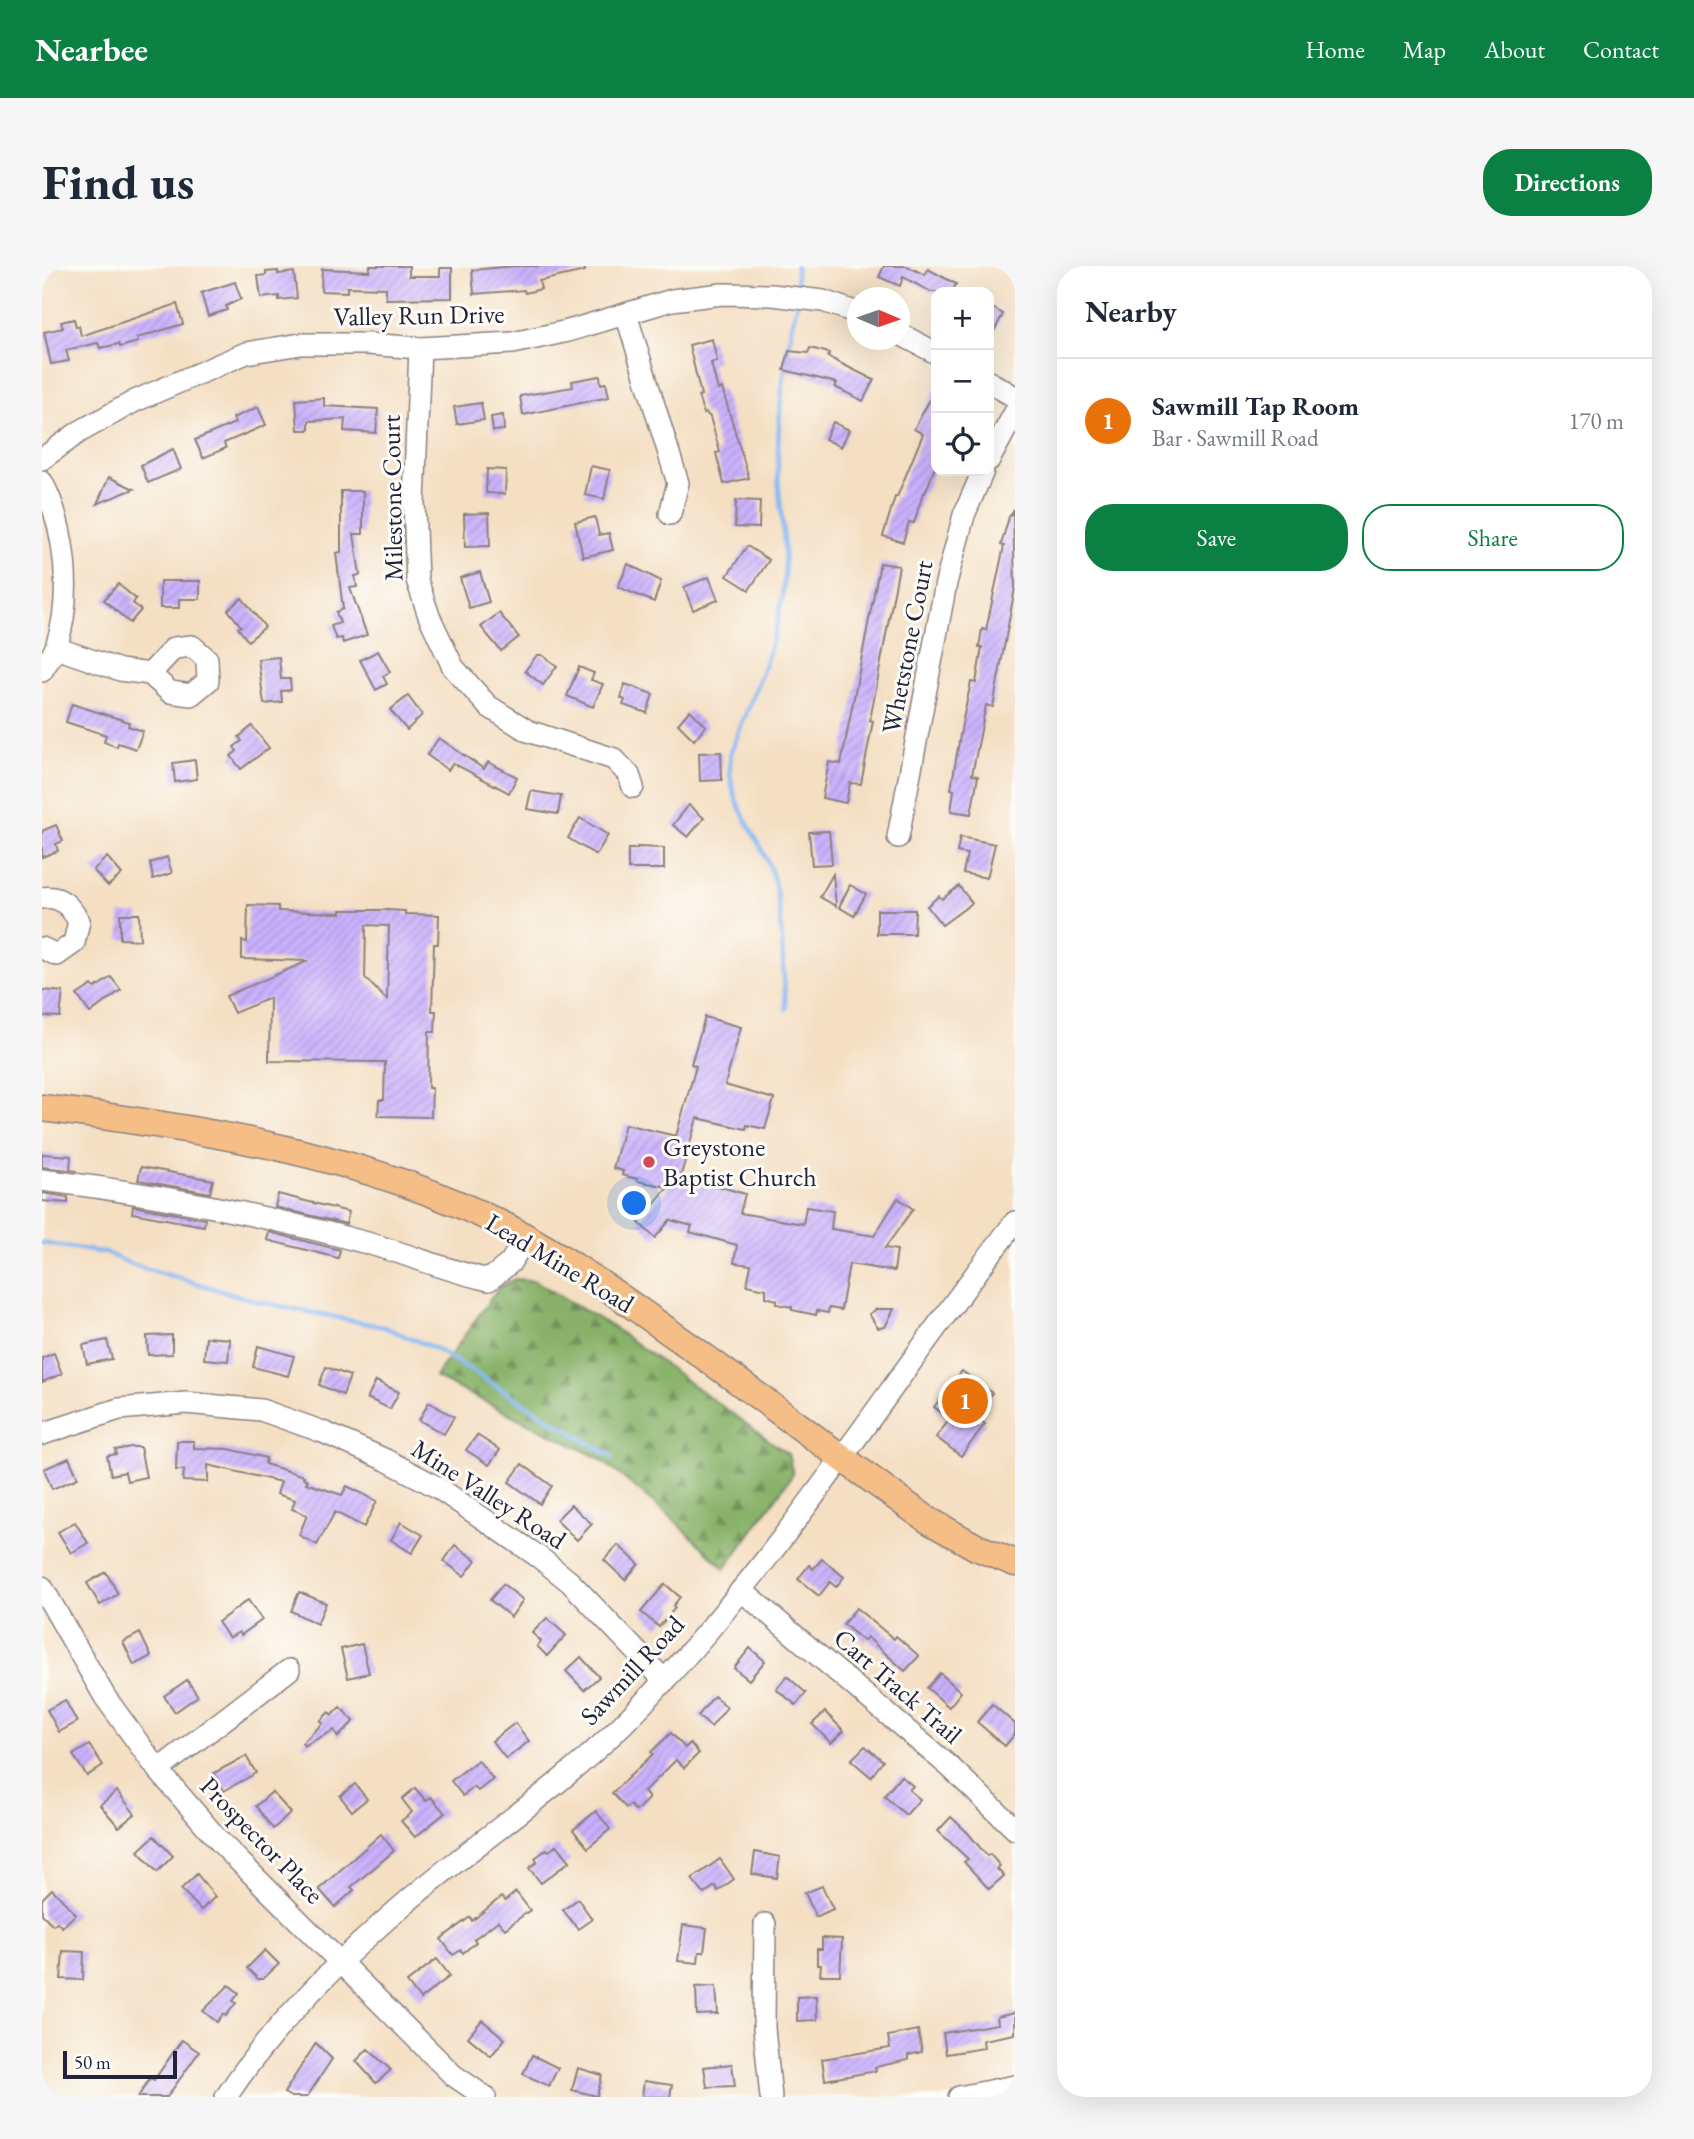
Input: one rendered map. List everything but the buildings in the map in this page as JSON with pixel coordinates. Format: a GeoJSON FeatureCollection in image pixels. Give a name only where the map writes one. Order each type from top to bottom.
{"type":"FeatureCollection","features":[{"type":"Feature","properties":{"kind":"main road","name":"Lead Mine Road"},"geometry":{"type":"LineString","coordinates":[[42,1108],[144,1120],[318,1157],[415,1187],[506,1226],[590,1275],[928,1520],[1015,1563]]}},
{"type":"Feature","properties":{"kind":"street","name":"Valley Run Drive"},"geometry":{"type":"LineString","coordinates":[[42,460],[79,432],[135,401],[246,353],[302,344],[367,344],[420,348],[513,343],[672,300],[722,294],[772,295],[823,302],[847,310]]}},
{"type":"Feature","properties":{"kind":"street"},"geometry":{"type":"LineString","coordinates":[[626,314],[678,483],[670,514]]}},
{"type":"Feature","properties":{"kind":"street"},"geometry":{"type":"LineString","coordinates":[[910,339],[931,350]]}},
{"type":"Feature","properties":{"kind":"street","name":"Milestone Court"},"geometry":{"type":"LineString","coordinates":[[420,348],[414,502],[417,580],[429,616],[453,667],[488,706],[528,731],[614,759],[629,775],[634,787]]}},
{"type":"Feature","properties":{"kind":"street"},"geometry":{"type":"LineString","coordinates":[[994,385],[1015,397]]}},
{"type":"Feature","properties":{"kind":"street"},"geometry":{"type":"LineString","coordinates":[[994,451],[1015,412]]}},
{"type":"Feature","properties":{"kind":"street","name":"Whetstone Court"},"geometry":{"type":"LineString","coordinates":[[898,837],[946,583],[964,515],[981,476]]}},
{"type":"Feature","properties":{"kind":"street"},"geometry":{"type":"LineString","coordinates":[[42,482],[61,531],[65,573],[63,609],[55,648],[42,671]]}},
{"type":"Feature","properties":{"kind":"street"},"geometry":{"type":"LineString","coordinates":[[55,648],[120,670],[150,674]]}},
{"type":"Feature","properties":{"kind":"street"},"geometry":{"type":"LineString","coordinates":[[42,898],[50,897],[67,903],[79,921],[74,943],[57,955],[42,948]]}},
{"type":"Feature","properties":{"kind":"street"},"geometry":{"type":"LineString","coordinates":[[42,1180],[179,1202],[307,1228],[404,1254],[456,1273],[489,1280],[510,1263],[526,1238]]}},
{"type":"Feature","properties":{"kind":"street","name":"Sawmill Road"},"geometry":{"type":"LineString","coordinates":[[226,2097],[279,2028],[341,1962],[403,1905],[578,1765],[665,1681],[741,1590],[841,1459],[1015,1222]]}},
{"type":"Feature","properties":{"kind":"street","name":"Mine Valley Road"},"geometry":{"type":"LineString","coordinates":[[42,1434],[119,1409],[186,1403],[261,1410],[323,1432],[437,1486],[539,1557],[570,1582],[665,1681]]}},
{"type":"Feature","properties":{"kind":"street","name":"Prospector Place"},"geometry":{"type":"LineString","coordinates":[[42,1587],[105,1697],[158,1770],[221,1843],[453,2075],[485,2097]]}},
{"type":"Feature","properties":{"kind":"street","name":"Cart Track Trail"},"geometry":{"type":"LineString","coordinates":[[741,1590],[950,1767],[1015,1829]]}},
{"type":"Feature","properties":{"kind":"street"},"geometry":{"type":"LineString","coordinates":[[158,1770],[289,1670]]}},
{"type":"Feature","properties":{"kind":"street"},"geometry":{"type":"LineString","coordinates":[[765,1924],[762,1973],[771,2097]]}},
{"type":"Feature","properties":{"kind":"street"},"geometry":{"type":"LineString","coordinates":[[959,2097],[1015,2086]]}},
{"type":"Feature","properties":{"kind":"green space"},"geometry":{"type":"Polygon","coordinates":[[[515,1279],[535,1281],[614,1328],[788,1454],[793,1474],[725,1569],[670,1516],[599,1458],[435,1377],[499,1287],[515,1279]]]}},
{"type":"Feature","properties":{"kind":"waterway"},"geometry":{"type":"LineString","coordinates":[[796,266],[797,292]]}},
{"type":"Feature","properties":{"kind":"waterway"},"geometry":{"type":"LineString","coordinates":[[786,1009],[781,929],[774,881],[761,848],[738,804],[730,771],[731,752],[764,667],[781,601],[784,553],[778,473],[780,409],[788,346],[797,304]]}},
{"type":"Feature","properties":{"kind":"waterway"},"geometry":{"type":"LineString","coordinates":[[42,1243],[106,1253],[131,1264],[260,1302],[384,1327],[436,1349],[612,1457]]}},
{"type":"Feature","properties":{"kind":"place","name":"Greystone Baptist Church"},"geometry":{"type":"Point","coordinates":[649,1162]}},
{"type":"Feature","properties":{"kind":"place","name":"Sawmill Tap Room"},"geometry":{"type":"Point","coordinates":[965,1401]}}]}
